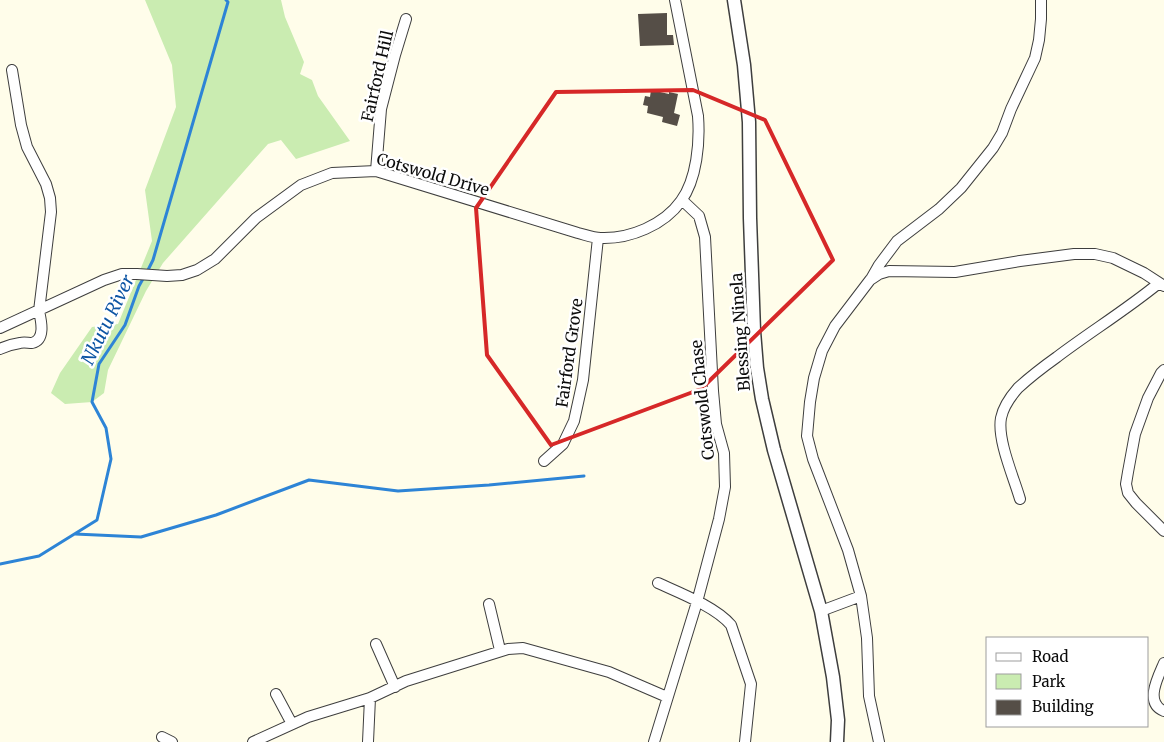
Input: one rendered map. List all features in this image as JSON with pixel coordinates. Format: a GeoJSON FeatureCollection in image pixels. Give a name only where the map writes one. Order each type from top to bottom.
{"type":"FeatureCollection","features":[{"type":"Feature","properties":{"kind":"street","name":"Cotswold Drive"},"geometry":{"type":"LineString","coordinates":[[0,328],[104,280],[122,274],[167,276],[182,275],[198,270],[214,259],[256,218],[301,185],[332,174],[376,170],[598,238],[615,238],[644,230],[672,212],[682,200],[694,171],[698,148],[698,116],[675,0]]}},
{"type":"Feature","properties":{"kind":"street","name":"Blessing Ninela"},"geometry":{"type":"LineString","coordinates":[[734,0],[744,65],[748,122],[754,331],[757,368],[774,450],[821,611],[833,677],[838,720],[837,742]]}},
{"type":"Feature","properties":{"kind":"street"},"geometry":{"type":"LineString","coordinates":[[879,742],[869,696],[867,638],[861,596],[848,550],[813,459],[808,436],[810,402],[814,378],[822,351],[835,326],[879,265],[898,241],[939,209],[961,188],[1002,133],[1034,58],[1039,40],[1041,0]]}},
{"type":"Feature","properties":{"kind":"street","name":"Fairford Hill"},"geometry":{"type":"LineString","coordinates":[[376,170],[381,109],[394,55],[406,19]]}},
{"type":"Feature","properties":{"kind":"street"},"geometry":{"type":"LineString","coordinates":[[0,349],[19,343],[38,341],[42,331],[39,310],[51,212],[46,184],[27,147],[21,125],[12,70]]}},
{"type":"Feature","properties":{"kind":"street","name":"Cotswold Chase"},"geometry":{"type":"LineString","coordinates":[[654,742],[697,602],[719,519],[724,487],[724,453],[716,424],[713,392],[705,237],[699,216],[682,200]]}},
{"type":"Feature","properties":{"kind":"street","name":"Fairford Grove"},"geometry":{"type":"LineString","coordinates":[[544,461],[562,444],[574,421],[583,380],[598,238]]}},
{"type":"Feature","properties":{"kind":"street"},"geometry":{"type":"LineString","coordinates":[[870,280],[880,274],[889,272],[955,272],[1020,261],[1095,254],[1113,258],[1144,273],[1161,285],[1035,373],[1017,390],[1005,406],[1001,418],[1001,434],[1020,499]]}},
{"type":"Feature","properties":{"kind":"street"},"geometry":{"type":"LineString","coordinates":[[1164,370],[1148,398],[1135,434],[1126,484],[1128,493],[1132,498],[1164,531]]}},
{"type":"Feature","properties":{"kind":"street"},"geometry":{"type":"LineString","coordinates":[[658,583],[697,602],[726,619],[732,626],[751,684],[745,742]]}},
{"type":"Feature","properties":{"kind":"street"},"geometry":{"type":"LineString","coordinates":[[821,611],[861,596]]}},
{"type":"Feature","properties":{"kind":"street"},"geometry":{"type":"LineString","coordinates":[[489,604],[500,650]]}},
{"type":"Feature","properties":{"kind":"street"},"geometry":{"type":"LineString","coordinates":[[376,644],[394,686]]}},
{"type":"Feature","properties":{"kind":"street"},"geometry":{"type":"LineString","coordinates":[[253,742],[308,717],[370,698],[406,681],[508,649],[523,648],[609,672],[667,697]]}},
{"type":"Feature","properties":{"kind":"street"},"geometry":{"type":"LineString","coordinates":[[1164,663],[1154,689],[1153,699],[1158,709],[1164,711]]}},
{"type":"Feature","properties":{"kind":"street"},"geometry":{"type":"LineString","coordinates":[[276,694],[292,724]]}},
{"type":"Feature","properties":{"kind":"street"},"geometry":{"type":"LineString","coordinates":[[368,742],[370,698]]}},
{"type":"Feature","properties":{"kind":"highlighted area"},"geometry":{"type":"Polygon","coordinates":[[[693,90],[765,120],[833,260],[701,389],[551,445],[487,355],[476,208],[556,92],[693,90]]]}},
{"type":"Feature","properties":{"kind":"green space"},"geometry":{"type":"Polygon","coordinates":[[[145,0],[281,0],[285,17],[304,62],[300,74],[312,80],[318,96],[350,141],[296,159],[281,140],[268,144],[163,263],[146,291],[108,370],[104,393],[92,402],[65,404],[51,393],[60,373],[92,327],[118,324],[152,241],[145,190],[176,107],[172,65],[145,0]]]}},
{"type":"Feature","properties":{"kind":"building"},"geometry":{"type":"Polygon","coordinates":[[[667,13],[667,35],[673,35],[674,45],[640,46],[638,14],[667,13]]]}},
{"type":"Feature","properties":{"kind":"building"},"geometry":{"type":"Polygon","coordinates":[[[651,90],[678,94],[674,113],[680,115],[677,126],[662,122],[663,117],[647,113],[648,106],[643,105],[645,96],[650,97],[651,90]]]}},
{"type":"Feature","properties":{"kind":"waterway","name":"Nkutu River"},"geometry":{"type":"LineString","coordinates":[[147,272],[153,260],[228,2],[226,0]]}},
{"type":"Feature","properties":{"kind":"waterway","name":"Nkutu River"},"geometry":{"type":"LineString","coordinates":[[0,564],[39,556],[97,520],[111,459],[106,428],[92,402],[99,364],[125,325],[144,277]]}},
{"type":"Feature","properties":{"kind":"waterway"},"geometry":{"type":"LineString","coordinates":[[75,534],[141,537],[216,515],[309,480],[398,491],[584,476]]}}]}
